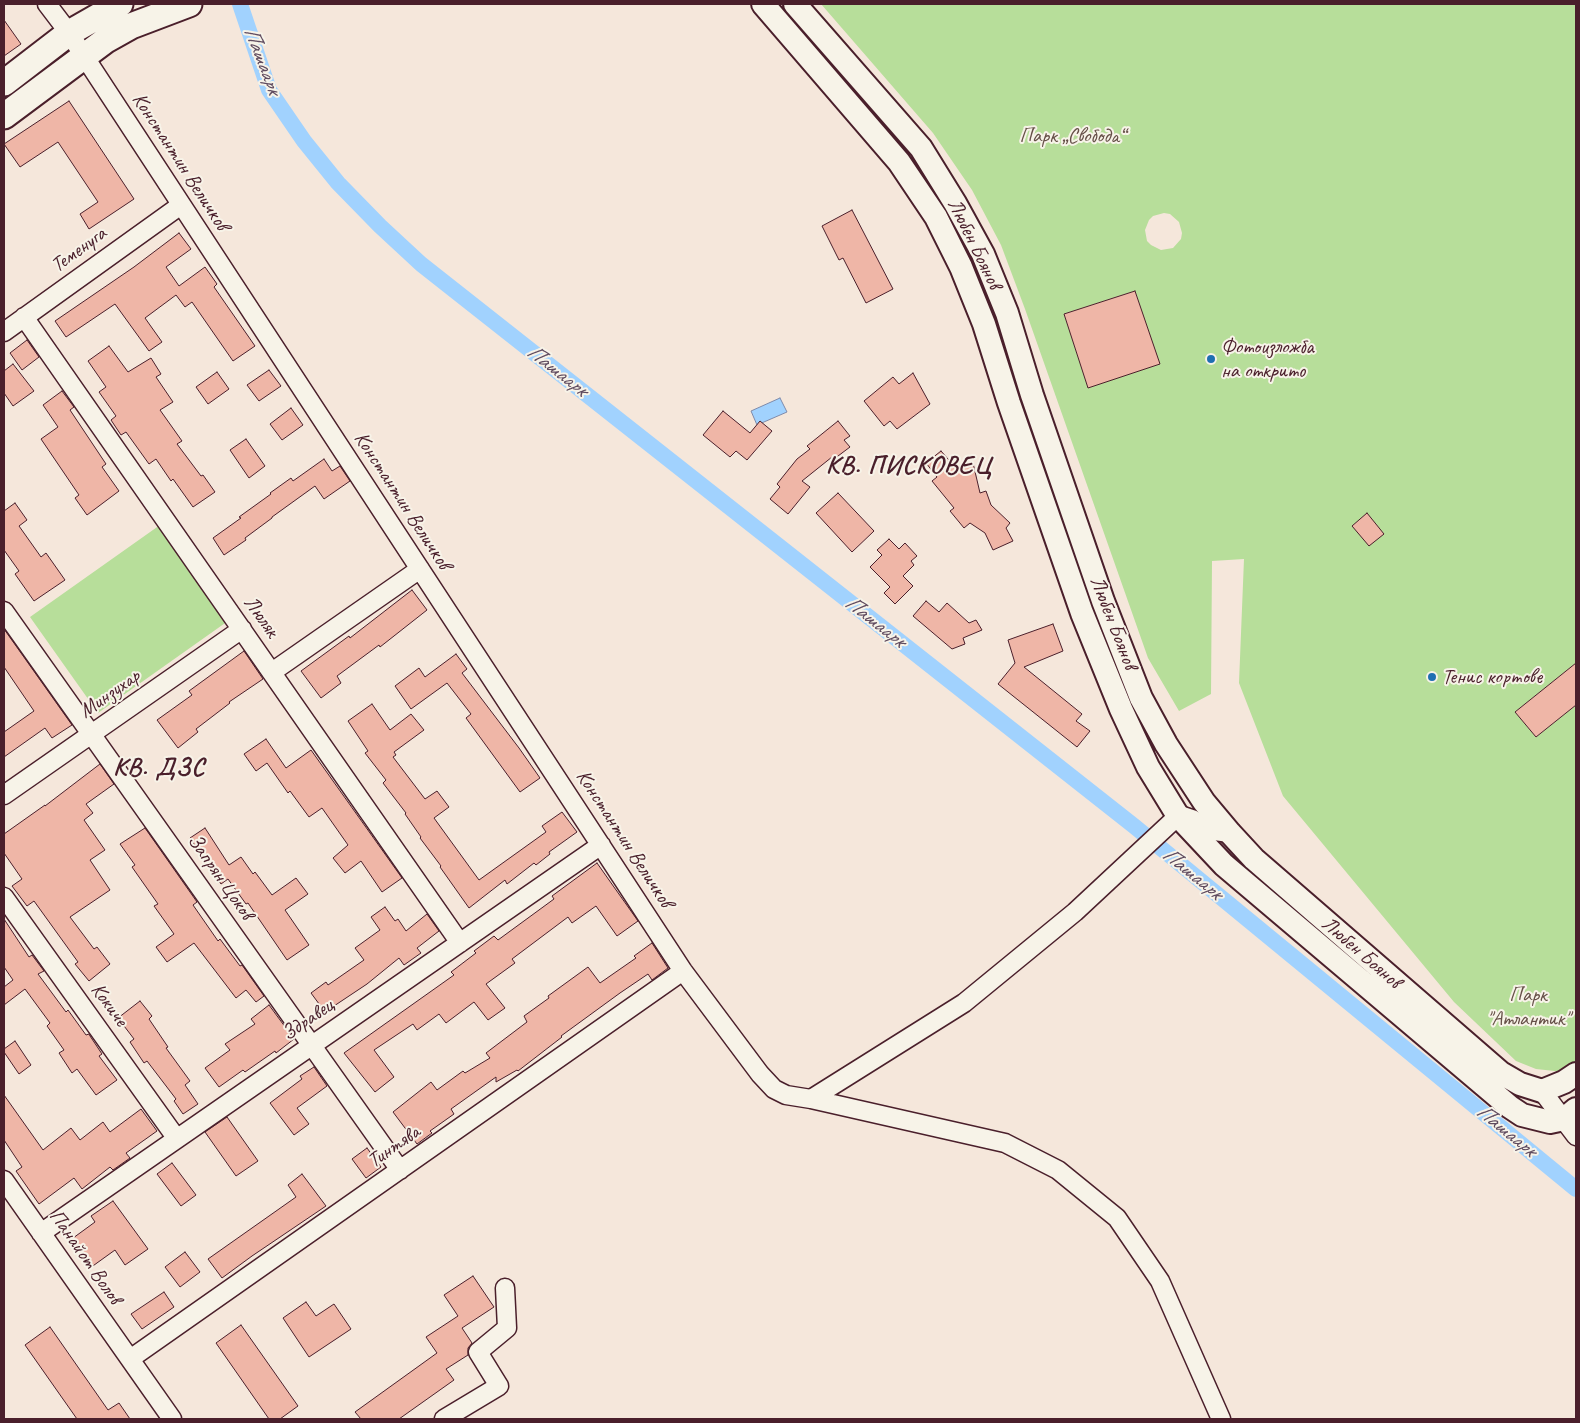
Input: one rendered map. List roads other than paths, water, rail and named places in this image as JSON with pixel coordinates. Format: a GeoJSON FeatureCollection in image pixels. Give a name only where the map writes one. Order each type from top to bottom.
{"type":"FeatureCollection","features":[{"type":"Feature","properties":{"kind":"main road"},"geometry":{"type":"LineString","coordinates":[[4,82],[70,34],[120,4]]}},
{"type":"Feature","properties":{"kind":"main road"},"geometry":{"type":"LineString","coordinates":[[4,116],[106,40],[131,26],[189,4]]}},
{"type":"Feature","properties":{"kind":"street"},"geometry":{"type":"LineString","coordinates":[[47,4],[70,34]]}},
{"type":"Feature","properties":{"kind":"street","name":"Любен Боянов"},"geometry":{"type":"LineString","coordinates":[[763,4],[899,162],[936,217],[961,267],[984,324],[1008,402],[1082,613],[1118,701],[1148,766],[1178,816],[1224,865],[1510,1107],[1522,1115],[1566,1121]]}},
{"type":"Feature","properties":{"kind":"street","name":"Любен Боянов"},"geometry":{"type":"LineString","coordinates":[[795,4],[921,148],[955,203],[982,254],[1007,314],[1032,395],[1103,602],[1141,698],[1184,774],[1230,833],[1254,859],[1501,1073],[1520,1084],[1542,1091],[1566,1121]]}},
{"type":"Feature","properties":{"kind":"street","name":"Константин Величков"},"geometry":{"type":"LineString","coordinates":[[70,34],[683,971],[760,1074],[774,1089],[786,1095],[811,1098],[1005,1143],[1058,1170],[1117,1218],[1160,1281],[1221,1419]]}},
{"type":"Feature","properties":{"kind":"street","name":"Теменуга"},"geometry":{"type":"LineString","coordinates":[[4,332],[181,205]]}},
{"type":"Feature","properties":{"kind":"street","name":"Люляк"},"geometry":{"type":"LineString","coordinates":[[24,317],[460,943]]}},
{"type":"Feature","properties":{"kind":"street"},"geometry":{"type":"LineString","coordinates":[[1008,402],[1032,395]]}},
{"type":"Feature","properties":{"kind":"street"},"geometry":{"type":"LineString","coordinates":[[272,672],[420,569]]}},
{"type":"Feature","properties":{"kind":"street","name":"Запрян Цоков"},"geometry":{"type":"LineString","coordinates":[[4,611],[400,1170]]}},
{"type":"Feature","properties":{"kind":"street","name":"Минзухар"},"geometry":{"type":"LineString","coordinates":[[4,795],[242,629]]}},
{"type":"Feature","properties":{"kind":"street"},"geometry":{"type":"LineString","coordinates":[[811,1098],[964,1002],[1074,912],[1178,816],[1192,819],[1214,831],[1230,833]]}},
{"type":"Feature","properties":{"kind":"street","name":"Здравец"},"geometry":{"type":"LineString","coordinates":[[41,1233],[601,845]]}},
{"type":"Feature","properties":{"kind":"street","name":"Кокиче"},"geometry":{"type":"LineString","coordinates":[[4,897],[177,1139]]}},
{"type":"Feature","properties":{"kind":"street","name":"Тинтява"},"geometry":{"type":"LineString","coordinates":[[130,1359],[683,971]]}},
{"type":"Feature","properties":{"kind":"street"},"geometry":{"type":"LineString","coordinates":[[1542,1091],[1564,1082],[1576,1074]]}},
{"type":"Feature","properties":{"kind":"street","name":"Панайот Волов"},"geometry":{"type":"LineString","coordinates":[[4,1180],[172,1419]]}},
{"type":"Feature","properties":{"kind":"street"},"geometry":{"type":"LineString","coordinates":[[444,1419],[499,1386],[478,1352],[507,1328],[505,1288]]}},
{"type":"Feature","properties":{"kind":"water"},"geometry":{"type":"Polygon","coordinates":[[[780,398],[787,412],[757,425],[751,411],[780,398]]]}},
{"type":"Feature","properties":{"kind":"waterway","name":"Пашаарк"},"geometry":{"type":"LineString","coordinates":[[240,4],[269,90],[304,141],[338,183],[421,264],[1134,826],[1576,1189]]}},
{"type":"Feature","properties":{"kind":"place","name":"Фотоизложба на открито"},"geometry":{"type":"Point","coordinates":[1211,359]}},
{"type":"Feature","properties":{"kind":"place","name":"Тенис кортове"},"geometry":{"type":"Point","coordinates":[1432,677]}},
{"type":"Feature","properties":{"kind":"district","name":"КВ. ПИСКОВЕЦ"},"geometry":{"type":"Point","coordinates":[909,466]}},
{"type":"Feature","properties":{"kind":"district","name":"КВ. ДЗС"},"geometry":{"type":"Point","coordinates":[159,768]}},
{"type":"Feature","properties":{"kind":"park label","name":"Парк „Свобода“"},"geometry":{"type":"Point","coordinates":[1072,136]}},
{"type":"Feature","properties":{"kind":"park label","name":"Парк \"Атлантик\""},"geometry":{"type":"Point","coordinates":[1528,1007]}}]}
